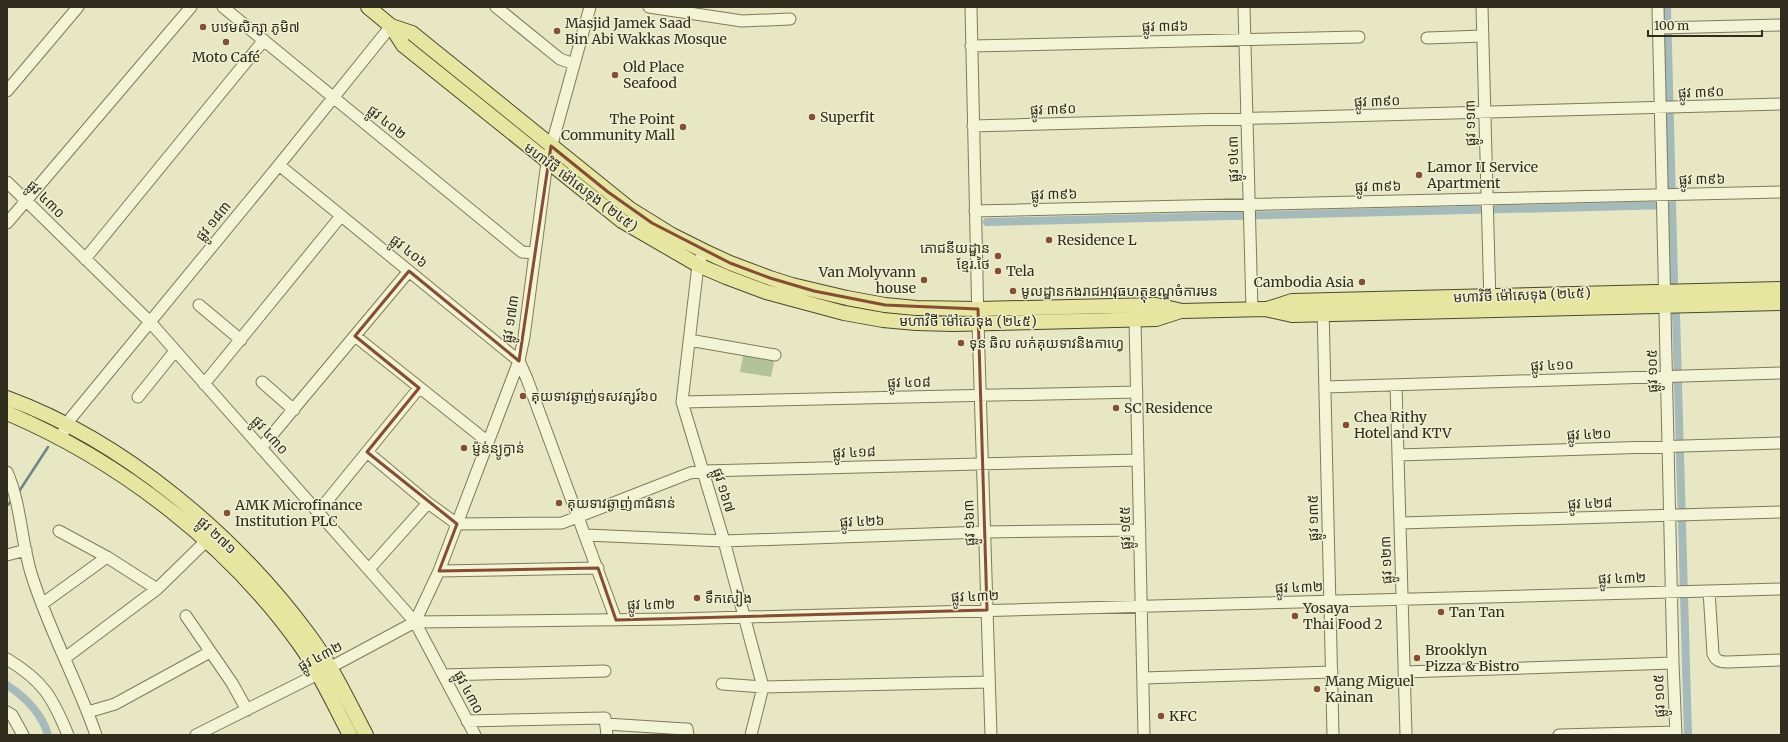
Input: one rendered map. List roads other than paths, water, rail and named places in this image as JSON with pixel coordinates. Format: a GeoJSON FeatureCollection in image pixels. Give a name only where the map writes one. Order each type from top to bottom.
{"type":"FeatureCollection","features":[{"type":"Feature","properties":{"kind":"main road","name":"មហាវិថី ម៉ៅសេទុង (២៤៥)"},"geometry":{"type":"LineString","coordinates":[[368,7],[391,26],[402,45],[622,221],[698,265],[726,277],[788,299],[844,313],[883,320],[923,323],[978,316],[1156,305],[1182,311],[1258,310],[1292,301],[1323,308],[1490,303],[1665,292],[1781,289]]}},
{"type":"Feature","properties":{"kind":"main road","name":"មហាវិថី ម៉ៅសេទុង (២៤៥)"},"geometry":{"type":"LineString","coordinates":[[391,26],[412,33],[630,209],[659,227],[730,263],[792,285],[847,298],[885,305],[978,316],[1135,320],[1156,319],[1182,311]]}},
{"type":"Feature","properties":{"kind":"main road"},"geometry":{"type":"LineString","coordinates":[[480,108],[489,96]]}},
{"type":"Feature","properties":{"kind":"main road","name":"មហាវិថី ម៉ៅសេទុង (២៤៥)"},"geometry":{"type":"LineString","coordinates":[[1490,303],[1665,306],[1781,303]]}},
{"type":"Feature","properties":{"kind":"main road"},"geometry":{"type":"LineString","coordinates":[[883,320],[885,305]]}},
{"type":"Feature","properties":{"kind":"main road","name":"ផ្លូវ ២៧១"},"geometry":{"type":"LineString","coordinates":[[7,398],[64,432],[152,496],[206,541],[240,574],[324,671],[366,735]]}},
{"type":"Feature","properties":{"kind":"main road","name":"ផ្លូវ ២៧១"},"geometry":{"type":"LineString","coordinates":[[7,414],[64,432],[123,459],[160,485],[216,532],[284,603],[310,636],[350,735]]}},
{"type":"Feature","properties":{"kind":"street"},"geometry":{"type":"LineString","coordinates":[[7,92],[78,7]]}},
{"type":"Feature","properties":{"kind":"street"},"geometry":{"type":"LineString","coordinates":[[7,223],[191,7]]}},
{"type":"Feature","properties":{"kind":"street","name":"ផ្លូវ ៤០២"},"geometry":{"type":"LineString","coordinates":[[223,7],[522,252],[535,253]]}},
{"type":"Feature","properties":{"kind":"street"},"geometry":{"type":"LineString","coordinates":[[496,7],[560,59],[574,64]]}},
{"type":"Feature","properties":{"kind":"street","name":"ផ្លូវ ១៧៣"},"geometry":{"type":"LineString","coordinates":[[416,622],[439,571],[519,361],[524,337],[547,162],[590,7]]}},
{"type":"Feature","properties":{"kind":"street"},"geometry":{"type":"LineString","coordinates":[[649,7],[742,21],[790,19]]}},
{"type":"Feature","properties":{"kind":"street","name":"ផ្លូវ ១៦៣"},"geometry":{"type":"LineString","coordinates":[[971,7],[980,396],[991,735]]}},
{"type":"Feature","properties":{"kind":"street","name":"ផ្លូវ ១៤៣"},"geometry":{"type":"LineString","coordinates":[[1244,7],[1249,213],[1258,310]]}},
{"type":"Feature","properties":{"kind":"street","name":"ផ្លូវ ១១៣"},"geometry":{"type":"LineString","coordinates":[[1482,7],[1490,303]]}},
{"type":"Feature","properties":{"kind":"street","name":"ផ្លូវ ១០៥"},"geometry":{"type":"LineString","coordinates":[[1658,7],[1665,28],[1665,306],[1675,446],[1678,515],[1674,592],[1673,663],[1676,733]]}},
{"type":"Feature","properties":{"kind":"street"},"geometry":{"type":"LineString","coordinates":[[1665,28],[1781,25]]}},
{"type":"Feature","properties":{"kind":"street","name":"ផ្លូវ ១៨៣"},"geometry":{"type":"LineString","coordinates":[[64,432],[71,418],[334,98],[391,26]]}},
{"type":"Feature","properties":{"kind":"street"},"geometry":{"type":"LineString","coordinates":[[1427,38],[1483,36]]}},
{"type":"Feature","properties":{"kind":"street","name":"ផ្លូវ ៣៨៦"},"geometry":{"type":"LineString","coordinates":[[972,46],[1359,37]]}},
{"type":"Feature","properties":{"kind":"street"},"geometry":{"type":"LineString","coordinates":[[85,259],[264,40]]}},
{"type":"Feature","properties":{"kind":"street","name":"ផ្លូវ ៣៩០"},"geometry":{"type":"LineString","coordinates":[[973,126],[1781,104]]}},
{"type":"Feature","properties":{"kind":"street","name":"ផ្លូវ ៤០៦"},"geometry":{"type":"LineString","coordinates":[[279,165],[519,361]]}},
{"type":"Feature","properties":{"kind":"street","name":"ផ្លូវ ៤៣០"},"geometry":{"type":"LineString","coordinates":[[7,182],[150,322],[416,622],[475,735]]}},
{"type":"Feature","properties":{"kind":"street","name":"ផ្លូវ ៣៩៦"},"geometry":{"type":"LineString","coordinates":[[975,211],[1249,213],[1666,199],[1781,192]]}},
{"type":"Feature","properties":{"kind":"street"},"geometry":{"type":"LineString","coordinates":[[204,384],[341,216]]}},
{"type":"Feature","properties":{"kind":"street","name":"ផ្លូវ ១៦៧"},"geometry":{"type":"LineString","coordinates":[[704,251],[698,265],[682,402],[724,541],[743,617],[763,687],[751,735]]}},
{"type":"Feature","properties":{"kind":"street"},"geometry":{"type":"LineString","coordinates":[[261,448],[409,271]]}},
{"type":"Feature","properties":{"kind":"street"},"geometry":{"type":"LineString","coordinates":[[199,305],[241,340]]}},
{"type":"Feature","properties":{"kind":"street","name":"ផ្លូវ ១៣៥"},"geometry":{"type":"LineString","coordinates":[[1323,308],[1333,735]]}},
{"type":"Feature","properties":{"kind":"street","name":"ផ្លូវ ១៥៥"},"geometry":{"type":"LineString","coordinates":[[1135,320],[1144,735]]}},
{"type":"Feature","properties":{"kind":"street"},"geometry":{"type":"LineString","coordinates":[[355,336],[488,442]]}},
{"type":"Feature","properties":{"kind":"street"},"geometry":{"type":"LineString","coordinates":[[689,340],[775,355]]}},
{"type":"Feature","properties":{"kind":"street"},"geometry":{"type":"LineString","coordinates":[[138,397],[175,351]]}},
{"type":"Feature","properties":{"kind":"street"},"geometry":{"type":"LineString","coordinates":[[519,361],[586,535],[616,620]]}},
{"type":"Feature","properties":{"kind":"street","name":"ផ្លូវ ៤១០"},"geometry":{"type":"LineString","coordinates":[[1325,387],[1781,374]]}},
{"type":"Feature","properties":{"kind":"street"},"geometry":{"type":"LineString","coordinates":[[262,382],[294,410]]}},
{"type":"Feature","properties":{"kind":"street","name":"ផ្លូវ ១២៣"},"geometry":{"type":"LineString","coordinates":[[1396,385],[1406,735]]}},
{"type":"Feature","properties":{"kind":"street"},"geometry":{"type":"LineString","coordinates":[[318,512],[419,388]]}},
{"type":"Feature","properties":{"kind":"street","name":"ផ្លូវ ៤០៨"},"geometry":{"type":"LineString","coordinates":[[682,402],[1137,392]]}},
{"type":"Feature","properties":{"kind":"street","name":"ផ្លូវ ៤២០"},"geometry":{"type":"LineString","coordinates":[[1398,455],[1781,443]]}},
{"type":"Feature","properties":{"kind":"street"},"geometry":{"type":"LineString","coordinates":[[367,452],[428,503],[457,524]]}},
{"type":"Feature","properties":{"kind":"street","name":"ផ្លូវ ៤១៨"},"geometry":{"type":"LineString","coordinates":[[457,524],[562,523],[690,473],[703,471],[1138,460]]}},
{"type":"Feature","properties":{"kind":"street"},"geometry":{"type":"LineString","coordinates":[[7,472],[31,572],[48,622],[88,712],[96,735]]}},
{"type":"Feature","properties":{"kind":"street"},"geometry":{"type":"LineString","coordinates":[[369,569],[428,503]]}},
{"type":"Feature","properties":{"kind":"street","name":"ផ្លូវ ៤២៨"},"geometry":{"type":"LineString","coordinates":[[1400,523],[1781,512]]}},
{"type":"Feature","properties":{"kind":"street","name":"ផ្លូវ ៤២៦"},"geometry":{"type":"LineString","coordinates":[[586,535],[724,541],[984,532],[1140,530]]}},
{"type":"Feature","properties":{"kind":"street"},"geometry":{"type":"LineString","coordinates":[[59,531],[107,557],[157,589]]}},
{"type":"Feature","properties":{"kind":"street"},"geometry":{"type":"LineString","coordinates":[[65,658],[157,589],[206,541]]}},
{"type":"Feature","properties":{"kind":"street"},"geometry":{"type":"LineString","coordinates":[[7,555],[26,550]]}},
{"type":"Feature","properties":{"kind":"street"},"geometry":{"type":"LineString","coordinates":[[42,604],[107,557]]}},
{"type":"Feature","properties":{"kind":"street"},"geometry":{"type":"LineString","coordinates":[[439,571],[598,568]]}},
{"type":"Feature","properties":{"kind":"street","name":"ផ្លូវ ៤៣២"},"geometry":{"type":"LineString","coordinates":[[196,735],[324,671],[416,622],[743,617],[1781,589]]}},
{"type":"Feature","properties":{"kind":"street"},"geometry":{"type":"LineString","coordinates":[[1710,591],[1713,654],[1715,659],[1720,662],[1781,660]]}},
{"type":"Feature","properties":{"kind":"street"},"geometry":{"type":"LineString","coordinates":[[186,616],[232,683],[247,710]]}},
{"type":"Feature","properties":{"kind":"street"},"geometry":{"type":"LineString","coordinates":[[88,712],[115,704],[210,652]]}},
{"type":"Feature","properties":{"kind":"street"},"geometry":{"type":"LineString","coordinates":[[7,659],[26,671],[46,690],[59,713],[68,735]]}},
{"type":"Feature","properties":{"kind":"street"},"geometry":{"type":"LineString","coordinates":[[1404,672],[1673,663]]}},
{"type":"Feature","properties":{"kind":"street"},"geometry":{"type":"LineString","coordinates":[[443,675],[605,671]]}},
{"type":"Feature","properties":{"kind":"street"},"geometry":{"type":"LineString","coordinates":[[1143,678],[1332,672]]}},
{"type":"Feature","properties":{"kind":"street"},"geometry":{"type":"LineString","coordinates":[[722,684],[763,687],[989,682]]}},
{"type":"Feature","properties":{"kind":"street"},"geometry":{"type":"LineString","coordinates":[[7,712],[12,715],[23,735]]}},
{"type":"Feature","properties":{"kind":"street"},"geometry":{"type":"LineString","coordinates":[[467,721],[685,728],[688,729],[688,735]]}},
{"type":"Feature","properties":{"kind":"street"},"geometry":{"type":"LineString","coordinates":[[1559,735],[1676,733]]}},
{"type":"Feature","properties":{"kind":"waterway"},"geometry":{"type":"LineString","coordinates":[[1667,7],[1674,281]]}},
{"type":"Feature","properties":{"kind":"waterway"},"geometry":{"type":"LineString","coordinates":[[987,222],[1672,205]]}},
{"type":"Feature","properties":{"kind":"waterway"},"geometry":{"type":"LineString","coordinates":[[1676,314],[1688,735]]}},
{"type":"Feature","properties":{"kind":"waterway"},"geometry":{"type":"LineString","coordinates":[[18,493],[48,447]]}},
{"type":"Feature","properties":{"kind":"waterway"},"geometry":{"type":"LineString","coordinates":[[7,506],[12,500]]}},
{"type":"Feature","properties":{"kind":"waterway"},"geometry":{"type":"LineString","coordinates":[[7,685],[20,695],[37,713],[42,720],[48,735]]}},
{"type":"Feature","properties":{"kind":"place","name":"បឋមសិក្សា ភូមិ៧"},"geometry":{"type":"Point","coordinates":[203,27]}},
{"type":"Feature","properties":{"kind":"place","name":"Masjid Jamek Saad Bin Abi Wakkas Mosque"},"geometry":{"type":"Point","coordinates":[557,31]}},
{"type":"Feature","properties":{"kind":"place","name":"Moto Café"},"geometry":{"type":"Point","coordinates":[226,42]}},
{"type":"Feature","properties":{"kind":"place","name":"Old Place Seafood"},"geometry":{"type":"Point","coordinates":[615,75]}},
{"type":"Feature","properties":{"kind":"place","name":"Superfit"},"geometry":{"type":"Point","coordinates":[812,117]}},
{"type":"Feature","properties":{"kind":"place","name":"The Point Community Mall"},"geometry":{"type":"Point","coordinates":[683,127]}},
{"type":"Feature","properties":{"kind":"place","name":"Lamor II Service Apartment"},"geometry":{"type":"Point","coordinates":[1419,175]}},
{"type":"Feature","properties":{"kind":"place","name":"Residence L"},"geometry":{"type":"Point","coordinates":[1049,240]}},
{"type":"Feature","properties":{"kind":"place","name":"ភោជនីយដ្ឋាន ខ្មែរ.ថៃ"},"geometry":{"type":"Point","coordinates":[998,256]}},
{"type":"Feature","properties":{"kind":"place","name":"Tela"},"geometry":{"type":"Point","coordinates":[998,271]}},
{"type":"Feature","properties":{"kind":"place","name":"Van Molyvann house"},"geometry":{"type":"Point","coordinates":[924,280]}},
{"type":"Feature","properties":{"kind":"place","name":"Cambodia Asia"},"geometry":{"type":"Point","coordinates":[1362,282]}},
{"type":"Feature","properties":{"kind":"place","name":"មូលដ្ឋានកងរាជអាវុធហត្ថុខណ្ឌចំការមន"},"geometry":{"type":"Point","coordinates":[1013,291]}},
{"type":"Feature","properties":{"kind":"place","name":"ទុន ឆិល លក់គុយទាវនិងកាហ្វេ"},"geometry":{"type":"Point","coordinates":[961,343]}},
{"type":"Feature","properties":{"kind":"place","name":"គុយទាវឆ្ងាញ់ទសវត្សរ៍៦០"},"geometry":{"type":"Point","coordinates":[523,396]}},
{"type":"Feature","properties":{"kind":"place","name":"SC Residence"},"geometry":{"type":"Point","coordinates":[1116,408]}},
{"type":"Feature","properties":{"kind":"place","name":"Chea Rithy Hotel and KTV"},"geometry":{"type":"Point","coordinates":[1346,425]}},
{"type":"Feature","properties":{"kind":"place","name":"ម្ញ៉ន់ន្យូក្វាន់"},"geometry":{"type":"Point","coordinates":[464,448]}},
{"type":"Feature","properties":{"kind":"place","name":"គុយទាវឆ្ងាញ់៣ជំនាន់"},"geometry":{"type":"Point","coordinates":[559,503]}},
{"type":"Feature","properties":{"kind":"place","name":"AMK Microfinance Institution PLC"},"geometry":{"type":"Point","coordinates":[227,513]}},
{"type":"Feature","properties":{"kind":"place","name":"ទឹកសៀង"},"geometry":{"type":"Point","coordinates":[697,598]}},
{"type":"Feature","properties":{"kind":"place","name":"Tan Tan"},"geometry":{"type":"Point","coordinates":[1441,612]}},
{"type":"Feature","properties":{"kind":"place","name":"Yosaya Thai Food 2"},"geometry":{"type":"Point","coordinates":[1295,616]}},
{"type":"Feature","properties":{"kind":"place","name":"Brooklyn Pizza & Bistro"},"geometry":{"type":"Point","coordinates":[1417,658]}},
{"type":"Feature","properties":{"kind":"place","name":"Mang Miguel Kainan"},"geometry":{"type":"Point","coordinates":[1317,689]}},
{"type":"Feature","properties":{"kind":"place","name":"KFC"},"geometry":{"type":"Point","coordinates":[1161,716]}}]}
